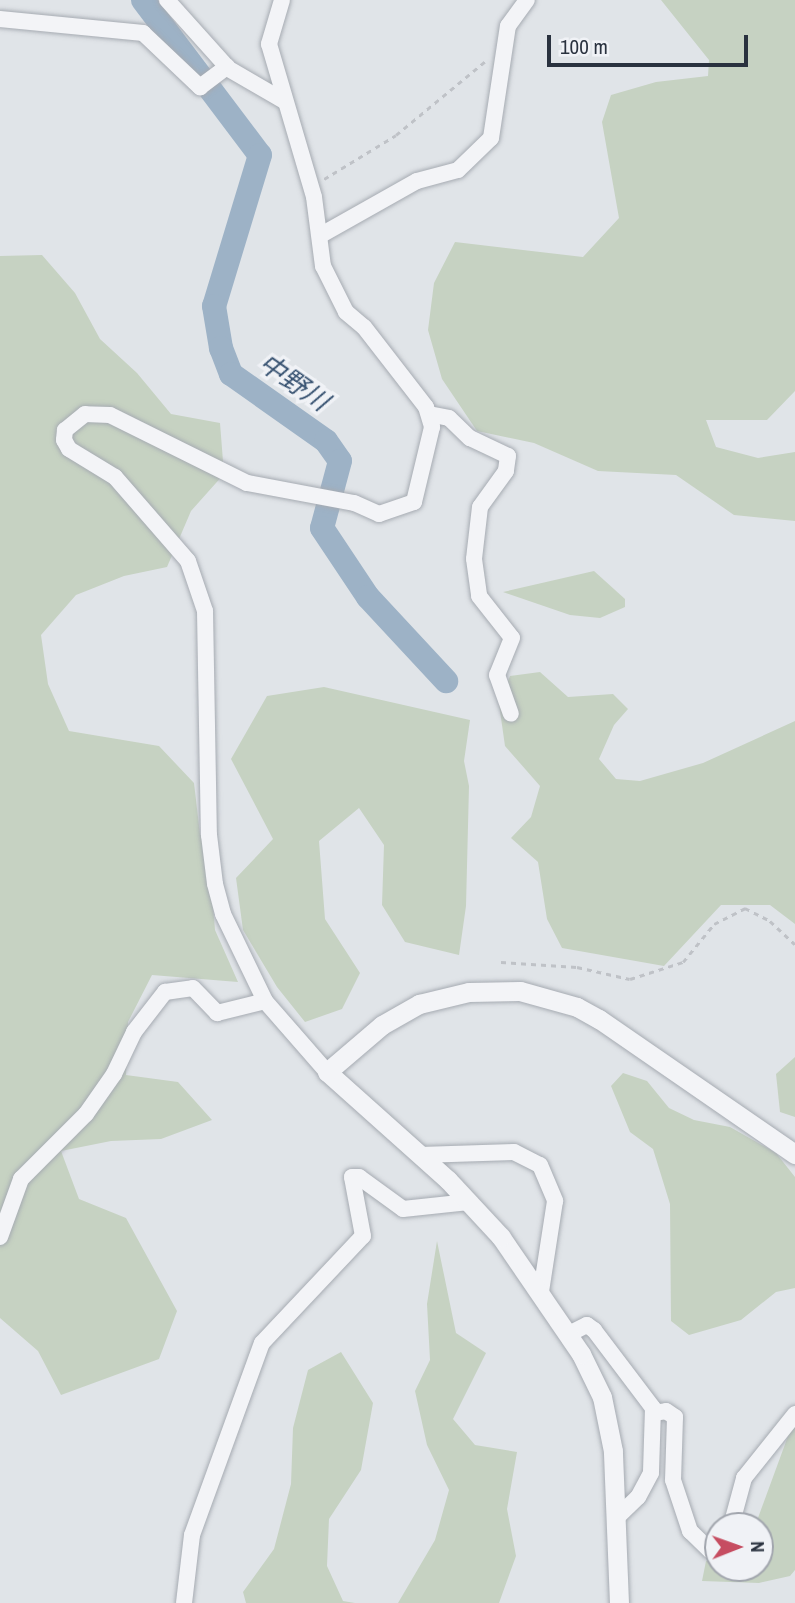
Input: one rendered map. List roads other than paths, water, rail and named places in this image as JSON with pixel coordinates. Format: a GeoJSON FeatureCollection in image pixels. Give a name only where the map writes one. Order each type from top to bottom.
{"type":"FeatureCollection","features":[{"type":"Feature","properties":{"kind":"street"},"geometry":{"type":"LineString","coordinates":[[167,0],[227,67],[284,101]]}},
{"type":"Feature","properties":{"kind":"street"},"geometry":{"type":"LineString","coordinates":[[282,0],[269,44],[311,187],[321,235],[323,266],[346,312],[364,327],[429,414],[432,427],[414,502],[379,514],[346,501],[247,483],[110,415],[85,414],[65,430],[69,449],[115,477],[150,512],[188,561],[197,583],[205,611],[209,835],[215,884],[223,914],[265,1001],[327,1072],[469,1202],[541,1292],[569,1334],[602,1397],[614,1451],[620,1603]]}},
{"type":"Feature","properties":{"kind":"street"},"geometry":{"type":"LineString","coordinates":[[321,235],[417,181],[458,170],[491,138],[508,26],[527,0]]}},
{"type":"Feature","properties":{"kind":"street"},"geometry":{"type":"LineString","coordinates":[[0,19],[143,33],[200,87],[227,67]]}},
{"type":"Feature","properties":{"kind":"street"},"geometry":{"type":"LineString","coordinates":[[429,414],[449,418],[470,438],[508,456],[506,471],[480,507],[474,559],[479,596],[512,638],[497,675],[511,714]]}},
{"type":"Feature","properties":{"kind":"street"},"geometry":{"type":"LineString","coordinates":[[0,1237],[21,1179],[86,1114],[114,1074],[134,1032],[165,992],[193,988],[217,1013],[265,1001]]}},
{"type":"Feature","properties":{"kind":"street"},"geometry":{"type":"LineString","coordinates":[[327,1072],[382,1025],[419,1004],[469,992],[520,991],[547,997],[599,1019],[795,1154]]}},
{"type":"Feature","properties":{"kind":"street"},"geometry":{"type":"LineString","coordinates":[[420,1155],[514,1152],[540,1164],[555,1201],[541,1292]]}},
{"type":"Feature","properties":{"kind":"street"},"geometry":{"type":"LineString","coordinates":[[184,1603],[192,1535],[262,1343],[363,1236],[363,1216],[352,1177],[359,1177],[403,1209],[415,1212],[469,1202]]}},
{"type":"Feature","properties":{"kind":"street"},"geometry":{"type":"LineString","coordinates":[[569,1334],[587,1325],[594,1329],[654,1413],[651,1473],[638,1497],[618,1516]]}},
{"type":"Feature","properties":{"kind":"street"},"geometry":{"type":"LineString","coordinates":[[654,1413],[666,1411],[675,1417],[673,1480],[690,1531],[704,1544]]}},
{"type":"Feature","properties":{"kind":"street"},"geometry":{"type":"LineString","coordinates":[[735,1512],[744,1478],[795,1414]]}},
{"type":"Feature","properties":{"kind":"waterway","name":"中野川"},"geometry":{"type":"LineString","coordinates":[[143,0],[260,155],[214,306],[221,348],[231,374],[326,441],[340,461],[322,528],[368,597],[446,681]]}}]}
